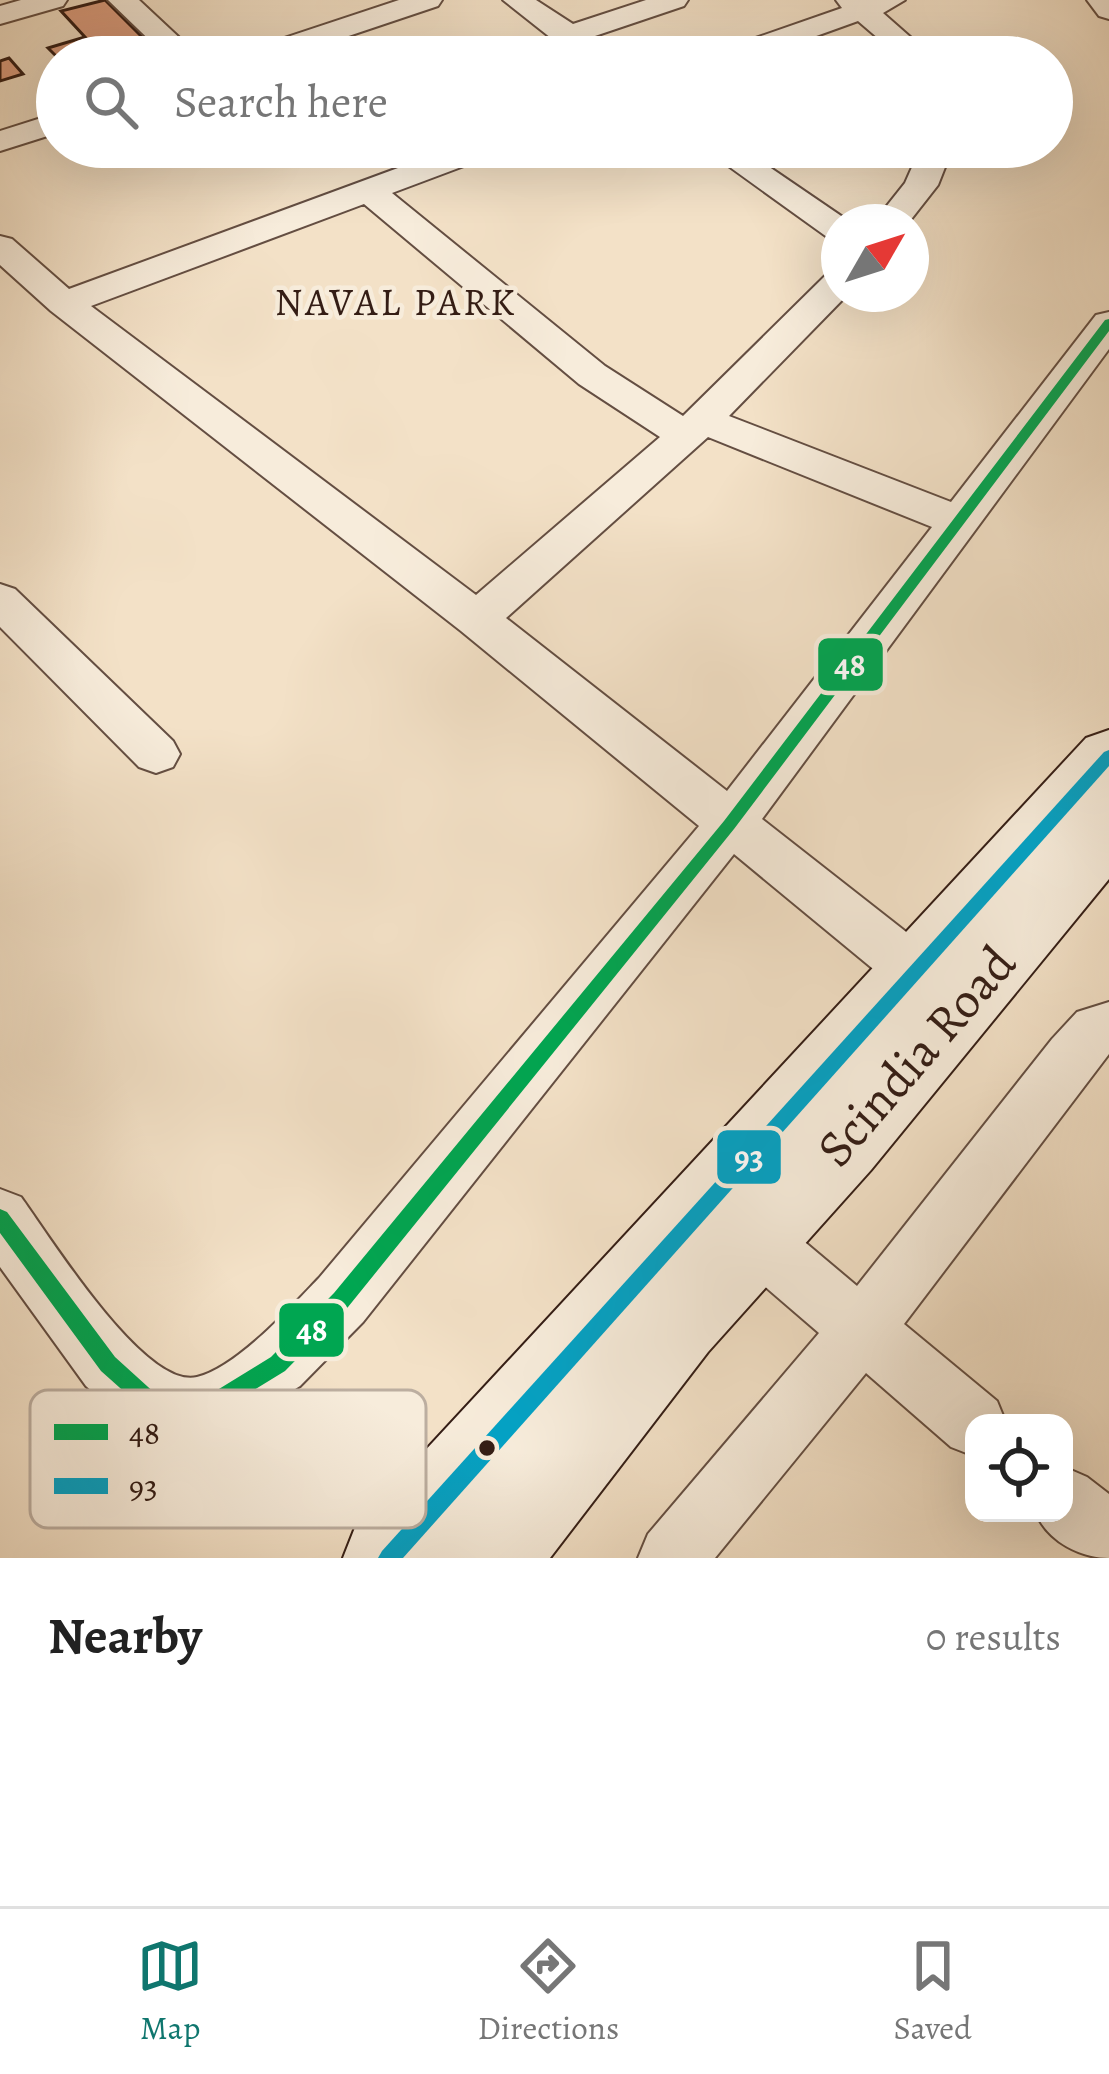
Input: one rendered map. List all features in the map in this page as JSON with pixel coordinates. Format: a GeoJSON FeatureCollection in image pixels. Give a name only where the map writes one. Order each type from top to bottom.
{"type":"FeatureCollection","features":[{"type":"Feature","properties":{"kind":"main road","name":"Scindia Road"},"geometry":{"type":"LineString","coordinates":[[426,1521],[821,1123],[1019,899],[1109,756]]}},
{"type":"Feature","properties":{"kind":"main road","name":"Scindia Road"},"geometry":{"type":"LineString","coordinates":[[492,1558],[678,1322],[754,1238],[914,970],[1109,830]]}},
{"type":"Feature","properties":{"kind":"main road","name":"Scindia Road"},"geometry":{"type":"LineString","coordinates":[[389,1558],[419,1528]]}},
{"type":"Feature","properties":{"kind":"street"},"geometry":{"type":"LineString","coordinates":[[0,15],[53,0]]}},
{"type":"Feature","properties":{"kind":"street"},"geometry":{"type":"LineString","coordinates":[[122,0],[162,36]]}},
{"type":"Feature","properties":{"kind":"street"},"geometry":{"type":"LineString","coordinates":[[342,0],[367,20]]}},
{"type":"Feature","properties":{"kind":"street"},"geometry":{"type":"LineString","coordinates":[[319,36],[428,0]]}},
{"type":"Feature","properties":{"kind":"street"},"geometry":{"type":"LineString","coordinates":[[517,0],[567,36]]}},
{"type":"Feature","properties":{"kind":"street"},"geometry":{"type":"LineString","coordinates":[[583,36],[582,31],[674,0]]}},
{"type":"Feature","properties":{"kind":"street"},"geometry":{"type":"LineString","coordinates":[[1102,0],[1109,10]]}},
{"type":"Feature","properties":{"kind":"street"},"geometry":{"type":"LineString","coordinates":[[783,36],[869,3],[899,36]]}},
{"type":"Feature","properties":{"kind":"street"},"geometry":{"type":"LineString","coordinates":[[0,141],[36,129]]}},
{"type":"Feature","properties":{"kind":"street"},"geometry":{"type":"LineString","coordinates":[[64,303],[430,168]]}},
{"type":"Feature","properties":{"kind":"street"},"geometry":{"type":"LineString","coordinates":[[749,168],[821,218]]}},
{"type":"Feature","properties":{"kind":"street"},"geometry":{"type":"LineString","coordinates":[[906,204],[928,168]]}},
{"type":"Feature","properties":{"kind":"street"},"geometry":{"type":"LineString","coordinates":[[369,191],[592,375],[695,428],[958,521]]}},
{"type":"Feature","properties":{"kind":"street"},"geometry":{"type":"LineString","coordinates":[[0,247],[64,303],[477,620],[914,970]]}},
{"type":"Feature","properties":{"kind":"street"},"geometry":{"type":"LineString","coordinates":[[477,620],[695,428],[821,301]]}},
{"type":"Feature","properties":{"kind":"street"},"geometry":{"type":"LineString","coordinates":[[236,1390],[278,1364],[341,1300],[729,825],[1109,322]]}},
{"type":"Feature","properties":{"kind":"street"},"geometry":{"type":"LineString","coordinates":[[0,600],[156,754]]}},
{"type":"Feature","properties":{"kind":"street"},"geometry":{"type":"LineString","coordinates":[[672,1558],[862,1329],[1071,1057],[1096,1030],[1109,1028]]}},
{"type":"Feature","properties":{"kind":"street"},"geometry":{"type":"LineString","coordinates":[[0,1218],[108,1364],[136,1390]]}},
{"type":"Feature","properties":{"kind":"street"},"geometry":{"type":"LineString","coordinates":[[754,1238],[965,1416]]}},
{"type":"Feature","properties":{"kind":"street"},"geometry":{"type":"LineString","coordinates":[[1073,1507],[1109,1538]]}},
{"type":"Feature","properties":{"kind":"building"},"geometry":{"type":"Polygon","coordinates":[[[105,0],[141,36],[84,36],[61,11],[105,0]]]}},
{"type":"Feature","properties":{"kind":"building"},"geometry":{"type":"Polygon","coordinates":[[[9,58],[23,74],[0,81],[0,61],[9,58]]]}},
{"type":"Feature","properties":{"kind":"transit line","name":"48"},"geometry":{"type":"LineString","coordinates":[[236,1390],[278,1364],[341,1300],[729,825],[1109,323]]}},
{"type":"Feature","properties":{"kind":"transit line","name":"93"},"geometry":{"type":"LineString","coordinates":[[426,1517],[1109,756]]}},
{"type":"Feature","properties":{"kind":"transit line","name":"48"},"geometry":{"type":"LineString","coordinates":[[0,1218],[108,1364],[137,1390]]}},
{"type":"Feature","properties":{"kind":"transit line","name":"93"},"geometry":{"type":"LineString","coordinates":[[389,1558],[416,1528]]}},
{"type":"Feature","properties":{"kind":"district","name":"NAVAL PARK"},"geometry":{"type":"Point","coordinates":[396,301]}}]}
